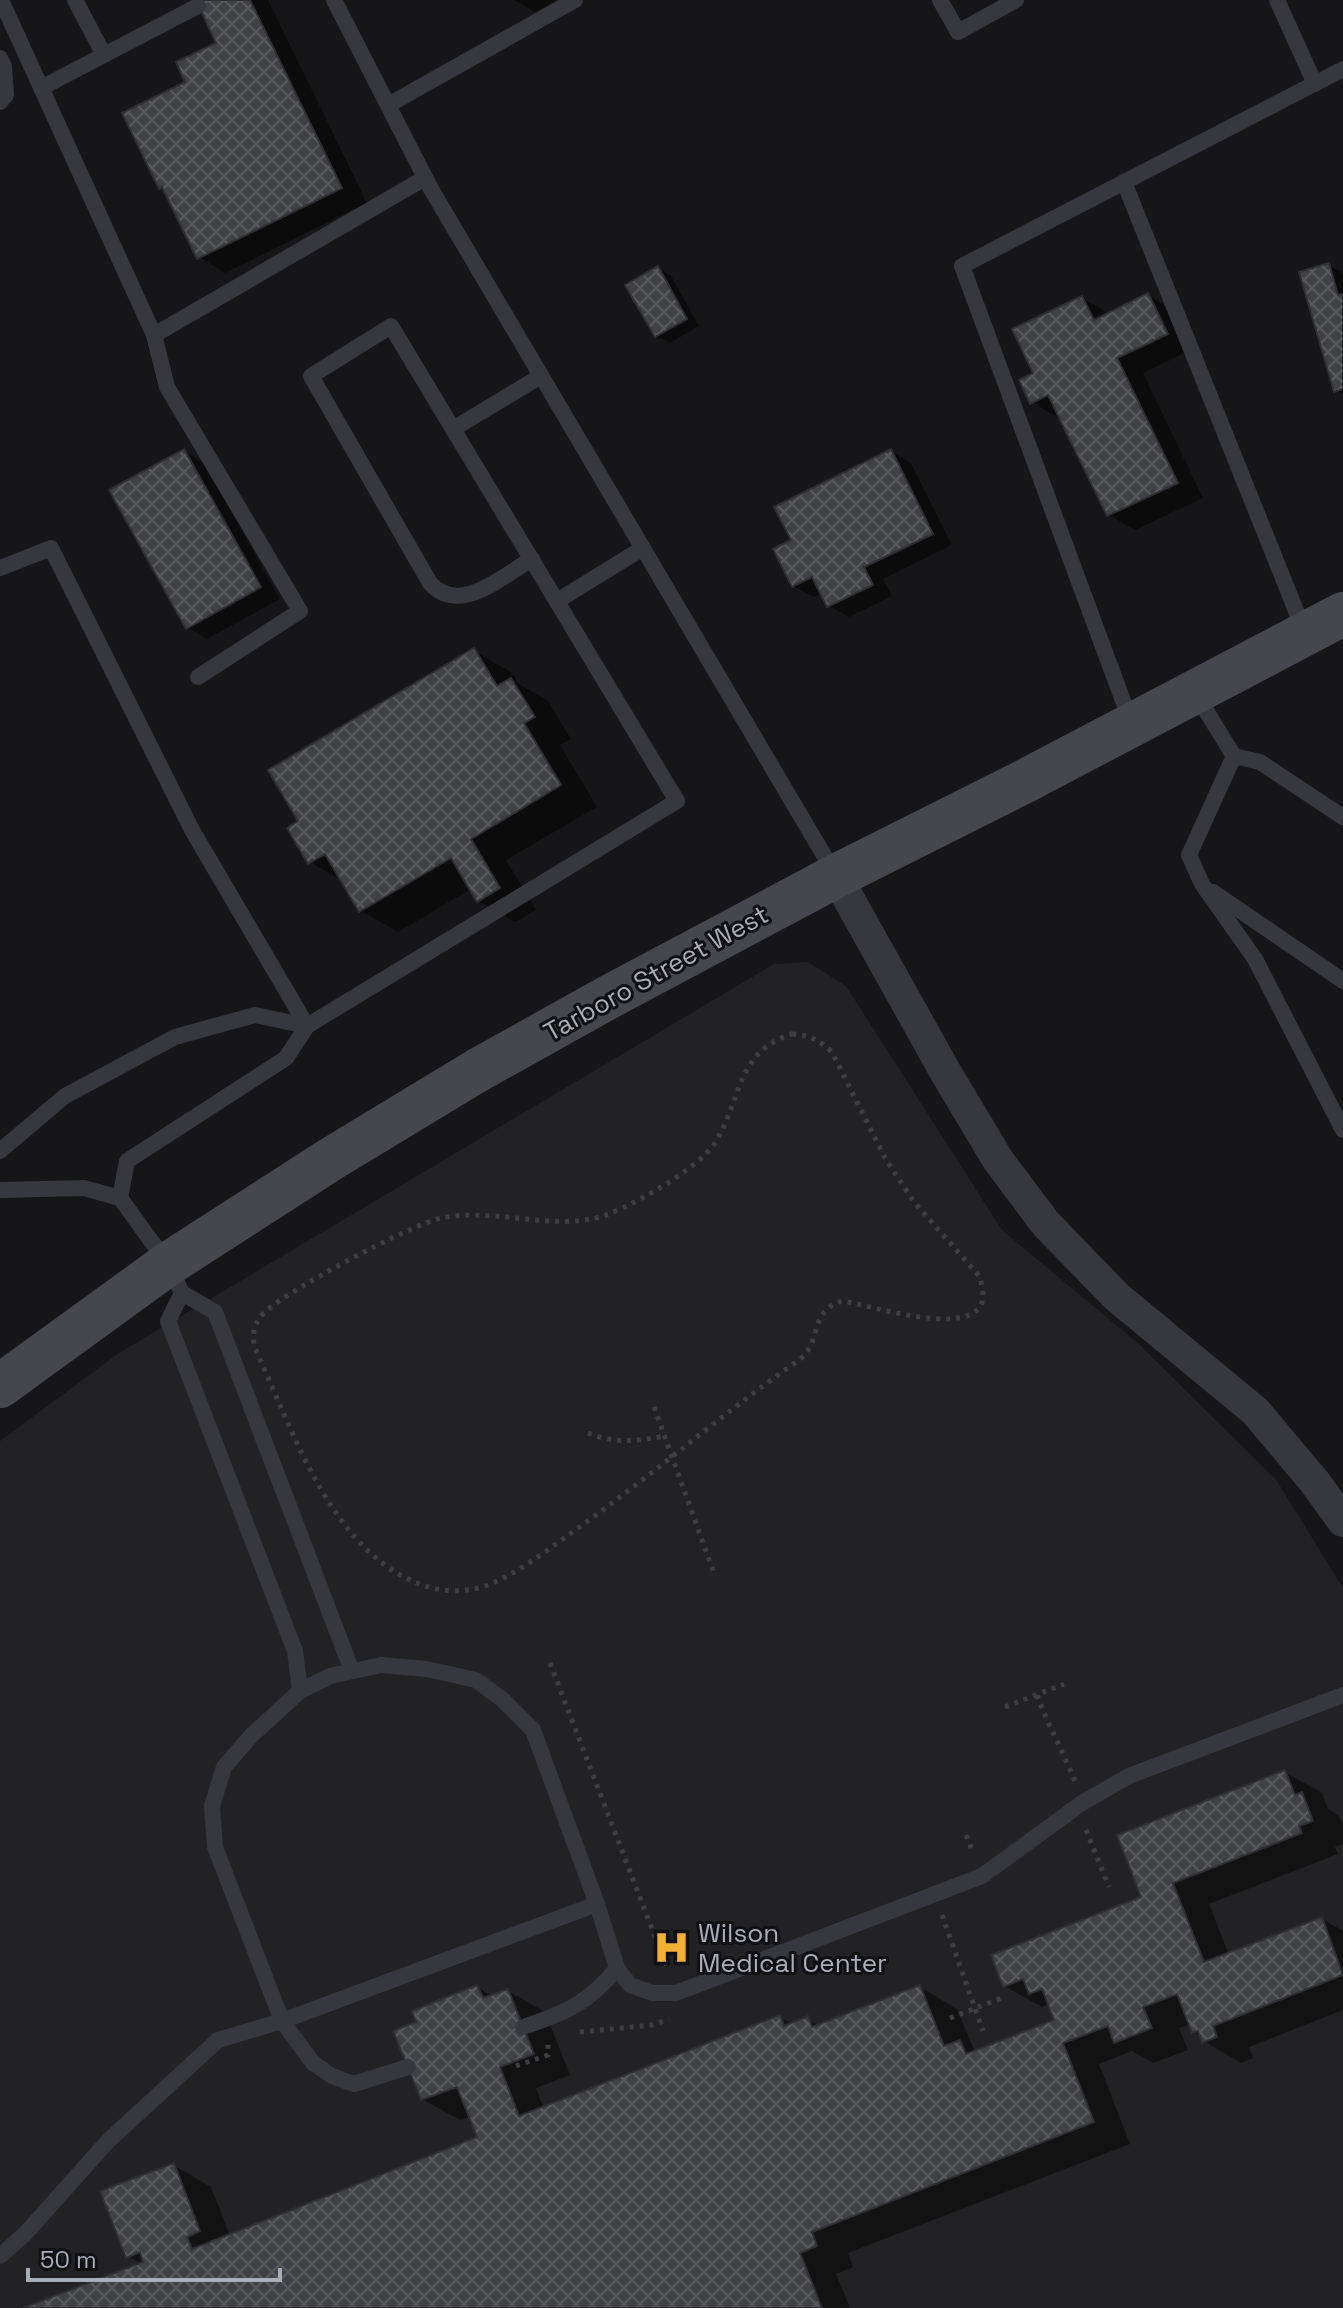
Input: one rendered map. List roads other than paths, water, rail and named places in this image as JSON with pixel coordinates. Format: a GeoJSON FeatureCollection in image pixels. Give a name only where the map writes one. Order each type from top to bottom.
{"type":"FeatureCollection","features":[{"type":"Feature","properties":{"kind":"main road","name":"Tarboro Street West"},"geometry":{"type":"LineString","coordinates":[[0,1386],[175,1278],[331,1159],[478,1070],[836,876],[1343,614]]}},
{"type":"Feature","properties":{"kind":"street"},"geometry":{"type":"LineString","coordinates":[[836,876],[998,1160],[1046,1224],[1117,1297],[1255,1411],[1343,1521]]}},
{"type":"Feature","properties":{"kind":"lane"},"geometry":{"type":"LineString","coordinates":[[1,0],[154,335],[167,387],[300,611],[198,677]]}},
{"type":"Feature","properties":{"kind":"lane"},"geometry":{"type":"LineString","coordinates":[[75,0],[104,55]]}},
{"type":"Feature","properties":{"kind":"lane"},"geometry":{"type":"LineString","coordinates":[[334,0],[390,104],[425,178],[836,876]]}},
{"type":"Feature","properties":{"kind":"lane"},"geometry":{"type":"LineString","coordinates":[[390,104],[575,0]]}},
{"type":"Feature","properties":{"kind":"lane"},"geometry":{"type":"LineString","coordinates":[[940,0],[958,32],[1016,0]]}},
{"type":"Feature","properties":{"kind":"lane"},"geometry":{"type":"LineString","coordinates":[[1277,0],[1315,84]]}},
{"type":"Feature","properties":{"kind":"lane"},"geometry":{"type":"LineString","coordinates":[[41,88],[198,6]]}},
{"type":"Feature","properties":{"kind":"lane"},"geometry":{"type":"LineString","coordinates":[[0,58],[4,66],[6,95],[0,102]]}},
{"type":"Feature","properties":{"kind":"lane"},"geometry":{"type":"LineString","coordinates":[[1132,725],[962,266],[1343,69]]}},
{"type":"Feature","properties":{"kind":"lane"},"geometry":{"type":"LineString","coordinates":[[154,335],[425,178]]}},
{"type":"Feature","properties":{"kind":"lane"},"geometry":{"type":"LineString","coordinates":[[1124,182],[1305,634]]}},
{"type":"Feature","properties":{"kind":"lane"},"geometry":{"type":"LineString","coordinates":[[120,1198],[127,1161],[286,1058],[307,1026],[677,801],[532,559],[391,326],[311,376],[430,583],[440,595],[456,598],[474,593],[532,559]]}},
{"type":"Feature","properties":{"kind":"lane"},"geometry":{"type":"LineString","coordinates":[[453,429],[541,376]]}},
{"type":"Feature","properties":{"kind":"lane"},"geometry":{"type":"LineString","coordinates":[[0,568],[51,548],[192,830],[307,1026]]}},
{"type":"Feature","properties":{"kind":"lane"},"geometry":{"type":"LineString","coordinates":[[557,601],[643,548]]}},
{"type":"Feature","properties":{"kind":"lane"},"geometry":{"type":"LineString","coordinates":[[1194,692],[1234,756],[1260,762],[1343,817]]}},
{"type":"Feature","properties":{"kind":"lane"},"geometry":{"type":"LineString","coordinates":[[1234,756],[1189,855],[1202,884],[1255,959],[1343,1130]]}},
{"type":"Feature","properties":{"kind":"lane"},"geometry":{"type":"LineString","coordinates":[[1202,884],[1343,981]]}},
{"type":"Feature","properties":{"kind":"lane"},"geometry":{"type":"LineString","coordinates":[[0,1151],[65,1096],[175,1037],[255,1015],[307,1026]]}},
{"type":"Feature","properties":{"kind":"lane"},"geometry":{"type":"LineString","coordinates":[[0,1190],[84,1188],[120,1198],[175,1278],[215,1312],[352,1671]]}},
{"type":"Feature","properties":{"kind":"lane"},"geometry":{"type":"LineString","coordinates":[[175,1278],[168,1321],[295,1651],[300,1691]]}},
{"type":"Feature","properties":{"kind":"lane"},"geometry":{"type":"LineString","coordinates":[[408,2067],[354,2084],[332,2076],[313,2063],[282,2021],[215,1847],[212,1806],[224,1767],[252,1735],[300,1691],[330,1676],[381,1665],[427,1669],[476,1680],[503,1700],[533,1730],[597,1904],[617,1968],[630,1985],[652,1993],[676,1993],[982,1876],[1082,1803],[1129,1776],[1343,1695]]}},
{"type":"Feature","properties":{"kind":"lane"},"geometry":{"type":"LineString","coordinates":[[0,2256],[25,2234],[108,2141],[218,2040],[282,2021],[597,1904]]}},
{"type":"Feature","properties":{"kind":"lane"},"geometry":{"type":"LineString","coordinates":[[523,2027],[582,2003],[617,1968]]}},
{"type":"Feature","properties":{"kind":"place","name":"Wilson Medical Center"},"geometry":{"type":"Point","coordinates":[672,1948]}}]}
